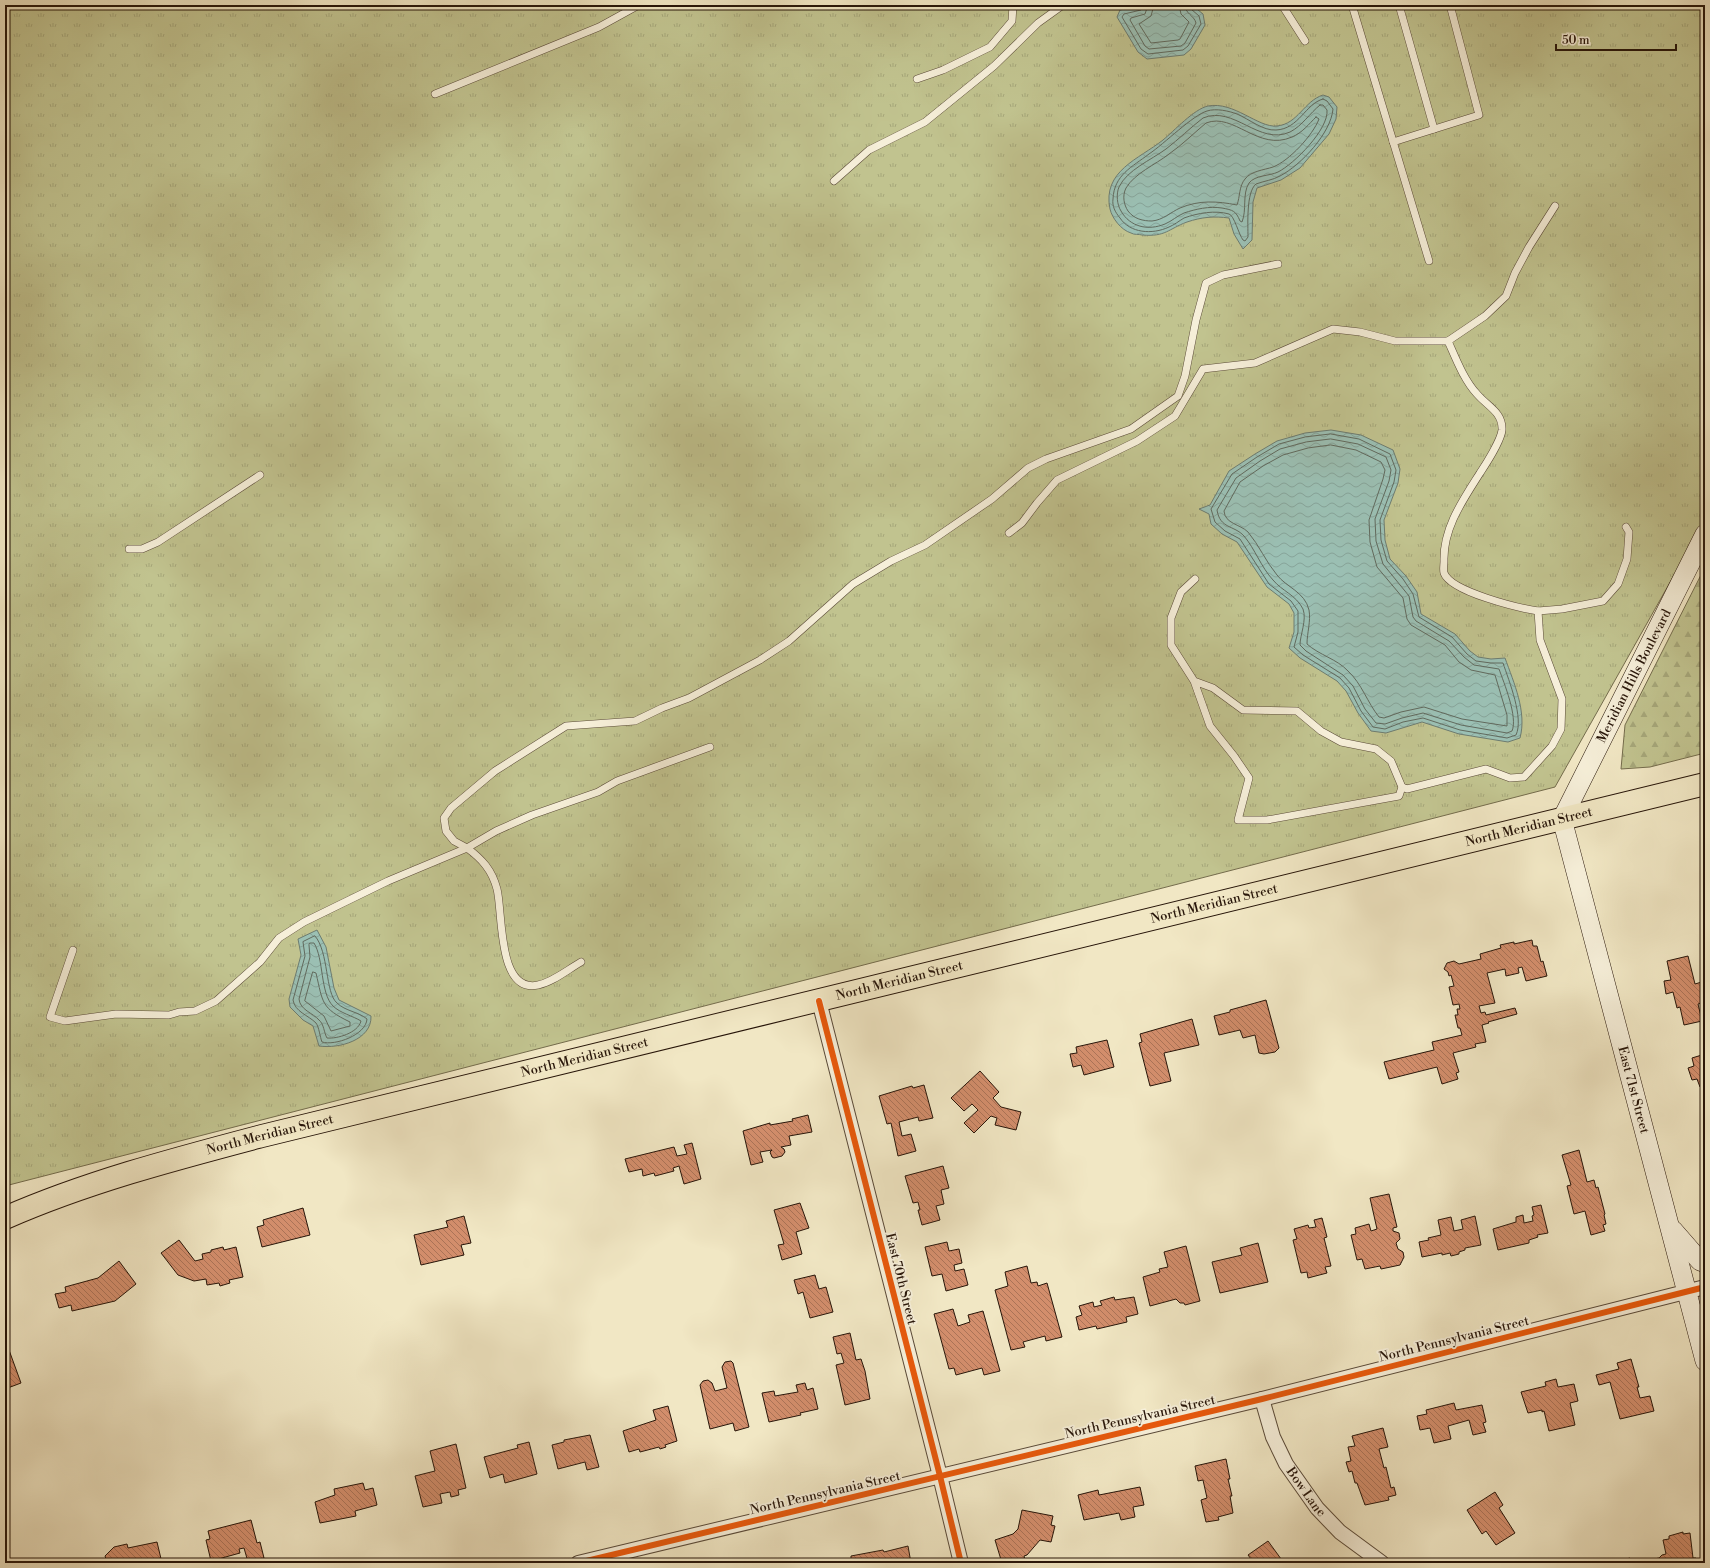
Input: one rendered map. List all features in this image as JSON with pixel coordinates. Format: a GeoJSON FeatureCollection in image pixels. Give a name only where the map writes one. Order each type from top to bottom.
{"type":"FeatureCollection","features":[{"type":"Feature","properties":{"kind":"main road","name":"Meridian Hills Boulevard"},"geometry":{"type":"LineString","coordinates":[[1562,819],[1705,534]]}},
{"type":"Feature","properties":{"kind":"main road","name":"North Meridian Street"},"geometry":{"type":"LineString","coordinates":[[5,1218],[67,1194],[133,1172],[262,1136],[1705,784]]}},
{"type":"Feature","properties":{"kind":"main road","name":"East 71st Street"},"geometry":{"type":"LineString","coordinates":[[1562,819],[1705,1360]]}},
{"type":"Feature","properties":{"kind":"main road"},"geometry":{"type":"LineString","coordinates":[[1669,1226],[1688,1249],[1705,1263]]}},
{"type":"Feature","properties":{"kind":"street","name":"East 70th Street"},"geometry":{"type":"LineString","coordinates":[[819,1001],[961,1563]]}},
{"type":"Feature","properties":{"kind":"street","name":"North Pennsylvania Street"},"geometry":{"type":"LineString","coordinates":[[578,1563],[1262,1400],[1705,1287]]}},
{"type":"Feature","properties":{"kind":"street","name":"Bow Lane"},"geometry":{"type":"LineString","coordinates":[[1262,1400],[1273,1437],[1286,1464],[1317,1508],[1340,1532],[1382,1563]]}},
{"type":"Feature","properties":{"kind":"lane"},"geometry":{"type":"LineString","coordinates":[[435,94],[599,27],[639,5]]}},
{"type":"Feature","properties":{"kind":"lane"},"geometry":{"type":"LineString","coordinates":[[917,79],[943,70],[990,47],[1012,21],[1013,5]]}},
{"type":"Feature","properties":{"kind":"lane"},"geometry":{"type":"LineString","coordinates":[[834,181],[869,150],[925,122],[994,66],[1038,23],[1063,5]]}},
{"type":"Feature","properties":{"kind":"lane"},"geometry":{"type":"LineString","coordinates":[[1282,5],[1305,41]]}},
{"type":"Feature","properties":{"kind":"lane"},"geometry":{"type":"LineString","coordinates":[[1352,5],[1429,261]]}},
{"type":"Feature","properties":{"kind":"lane"},"geometry":{"type":"LineString","coordinates":[[1399,5],[1434,129]]}},
{"type":"Feature","properties":{"kind":"lane"},"geometry":{"type":"LineString","coordinates":[[1394,142],[1479,115],[1450,5]]}},
{"type":"Feature","properties":{"kind":"lane"},"geometry":{"type":"LineString","coordinates":[[1009,533],[1022,523],[1057,480],[1137,441],[1175,416],[1204,369],[1255,363],[1333,329],[1360,332],[1395,341],[1448,341],[1484,316],[1506,296],[1515,273],[1529,247],[1555,206]]}},
{"type":"Feature","properties":{"kind":"lane"},"geometry":{"type":"LineString","coordinates":[[581,962],[555,978],[538,985],[526,986],[518,980],[505,957],[497,889],[490,872],[482,860],[467,848],[454,841],[446,831],[444,818],[451,808],[495,771],[566,726],[635,721],[662,708],[689,698],[760,660],[789,641],[853,584],[891,561],[925,545],[992,499],[1028,468],[1131,429],[1178,396],[1185,376],[1196,320],[1206,283],[1223,275],[1278,264]]}},
{"type":"Feature","properties":{"kind":"lane"},"geometry":{"type":"LineString","coordinates":[[1448,341],[1460,367],[1476,394],[1499,415],[1502,430],[1492,453],[1457,512],[1446,535],[1443,553],[1444,573],[1452,583],[1502,604],[1538,611],[1603,601],[1618,584],[1627,559],[1629,532],[1626,527]]}},
{"type":"Feature","properties":{"kind":"lane"},"geometry":{"type":"LineString","coordinates":[[129,549],[142,549],[158,542],[260,475]]}},
{"type":"Feature","properties":{"kind":"lane"},"geometry":{"type":"LineString","coordinates":[[1194,680],[1213,688],[1243,710],[1297,711],[1321,731],[1341,742],[1376,749],[1391,761],[1402,787],[1399,796],[1282,818],[1267,820],[1238,820],[1249,778],[1234,756],[1210,726],[1194,680],[1171,645],[1171,618],[1181,592],[1195,579]]}},
{"type":"Feature","properties":{"kind":"lane"},"geometry":{"type":"LineString","coordinates":[[1402,787],[1407,789],[1486,769],[1510,778],[1524,777],[1552,746],[1561,729],[1562,699],[1540,640],[1538,611]]}},
{"type":"Feature","properties":{"kind":"lane"},"geometry":{"type":"LineString","coordinates":[[73,950],[50,1017],[65,1021],[116,1014],[169,1015],[179,1012],[195,1011],[216,1001],[260,962],[279,938],[304,922],[388,881],[467,848],[496,831],[532,815],[598,792],[618,782],[710,747]]}},
{"type":"Feature","properties":{"kind":"green space"},"geometry":{"type":"Polygon","coordinates":[[[5,5],[1705,5],[1705,520],[1555,787],[5,1186],[5,5]]]}},
{"type":"Feature","properties":{"kind":"green space"},"geometry":{"type":"Polygon","coordinates":[[[1705,567],[1705,753],[1650,767],[1621,769],[1625,725],[1705,567]]]}},
{"type":"Feature","properties":{"kind":"water"},"geometry":{"type":"Polygon","coordinates":[[[1145,5],[1192,5],[1203,14],[1205,25],[1191,49],[1184,55],[1147,59],[1138,52],[1117,17],[1120,10],[1145,5]]]}},
{"type":"Feature","properties":{"kind":"water"},"geometry":{"type":"Polygon","coordinates":[[[1323,95],[1329,97],[1337,107],[1336,119],[1329,134],[1300,168],[1281,180],[1257,188],[1253,202],[1252,240],[1243,249],[1234,234],[1229,218],[1203,218],[1187,222],[1162,234],[1142,235],[1127,231],[1120,226],[1113,216],[1110,209],[1109,196],[1117,175],[1124,167],[1163,140],[1184,121],[1202,108],[1208,106],[1227,107],[1262,123],[1270,126],[1277,126],[1296,117],[1311,102],[1323,95]]]}},
{"type":"Feature","properties":{"kind":"water"},"geometry":{"type":"Polygon","coordinates":[[[1331,430],[1361,435],[1393,450],[1400,469],[1398,483],[1384,520],[1385,540],[1390,559],[1406,576],[1417,592],[1421,614],[1455,634],[1470,651],[1478,657],[1491,659],[1505,658],[1516,687],[1521,708],[1522,728],[1520,738],[1508,742],[1459,734],[1422,722],[1386,733],[1371,731],[1358,713],[1346,691],[1337,681],[1300,658],[1289,648],[1294,632],[1294,613],[1289,604],[1267,587],[1237,542],[1222,534],[1211,524],[1209,514],[1199,509],[1210,505],[1229,471],[1255,454],[1277,441],[1305,433],[1331,430]]]}},
{"type":"Feature","properties":{"kind":"water"},"geometry":{"type":"Polygon","coordinates":[[[317,930],[326,947],[334,988],[339,1000],[371,1016],[370,1024],[360,1037],[345,1044],[336,1046],[319,1046],[313,1026],[303,1020],[290,1007],[289,999],[301,955],[298,939],[317,930]]]}},
{"type":"Feature","properties":{"kind":"building"},"geometry":{"type":"Polygon","coordinates":[[[1532,940],[1533,946],[1537,946],[1541,962],[1543,961],[1547,976],[1526,981],[1522,967],[1518,968],[1519,973],[1506,976],[1505,969],[1487,973],[1495,1003],[1479,1006],[1481,1013],[1485,1012],[1486,1015],[1515,1008],[1517,1014],[1482,1025],[1486,1042],[1475,1044],[1476,1047],[1453,1053],[1459,1072],[1456,1073],[1458,1079],[1442,1084],[1437,1067],[1389,1079],[1384,1062],[1434,1050],[1432,1042],[1462,1035],[1460,1028],[1458,1028],[1455,1015],[1458,1015],[1457,1009],[1460,1009],[1459,1004],[1453,1005],[1449,987],[1454,986],[1451,975],[1449,976],[1448,972],[1444,969],[1447,963],[1454,961],[1459,964],[1481,959],[1480,954],[1501,948],[1500,945],[1532,940]]]}},
{"type":"Feature","properties":{"kind":"building"},"geometry":{"type":"Polygon","coordinates":[[[1688,956],[1695,984],[1705,981],[1705,1002],[1698,1004],[1702,1021],[1684,1025],[1680,1007],[1677,1008],[1673,992],[1666,994],[1664,981],[1671,980],[1667,961],[1688,956]]]}},
{"type":"Feature","properties":{"kind":"building"},"geometry":{"type":"Polygon","coordinates":[[[1266,1000],[1279,1048],[1275,1052],[1264,1054],[1259,1053],[1255,1035],[1243,1038],[1240,1030],[1219,1035],[1214,1016],[1266,1000]]]}},
{"type":"Feature","properties":{"kind":"building"},"geometry":{"type":"Polygon","coordinates":[[[1192,1019],[1199,1045],[1164,1053],[1171,1081],[1150,1086],[1139,1043],[1142,1042],[1140,1034],[1192,1019]]]}},
{"type":"Feature","properties":{"kind":"building"},"geometry":{"type":"Polygon","coordinates":[[[1107,1040],[1114,1067],[1084,1075],[1081,1065],[1073,1067],[1070,1054],[1077,1053],[1076,1047],[1107,1040]]]}},
{"type":"Feature","properties":{"kind":"building"},"geometry":{"type":"Polygon","coordinates":[[[1705,1054],[1705,1086],[1700,1087],[1697,1079],[1692,1080],[1688,1068],[1694,1066],[1692,1058],[1705,1054]]]}},
{"type":"Feature","properties":{"kind":"building"},"geometry":{"type":"Polygon","coordinates":[[[980,1071],[999,1092],[993,1098],[1001,1107],[1021,1112],[1016,1130],[995,1125],[997,1118],[991,1116],[974,1133],[964,1123],[978,1110],[972,1104],[964,1111],[951,1098],[980,1071]]]}},
{"type":"Feature","properties":{"kind":"building"},"geometry":{"type":"Polygon","coordinates":[[[924,1085],[933,1118],[919,1121],[918,1117],[899,1122],[902,1136],[911,1134],[916,1151],[898,1156],[891,1123],[887,1124],[879,1096],[912,1086],[913,1088],[924,1085]]]}},
{"type":"Feature","properties":{"kind":"building"},"geometry":{"type":"Polygon","coordinates":[[[808,1115],[812,1132],[789,1136],[791,1145],[781,1147],[785,1152],[782,1156],[772,1157],[770,1152],[772,1150],[760,1152],[763,1162],[751,1165],[743,1131],[770,1123],[770,1125],[793,1121],[792,1119],[808,1115]]]}},
{"type":"Feature","properties":{"kind":"building"},"geometry":{"type":"Polygon","coordinates":[[[692,1143],[701,1179],[684,1184],[679,1166],[673,1168],[674,1171],[655,1176],[654,1173],[643,1176],[642,1169],[629,1172],[625,1159],[674,1147],[677,1156],[687,1154],[684,1145],[692,1143]]]}},
{"type":"Feature","properties":{"kind":"building"},"geometry":{"type":"Polygon","coordinates":[[[1579,1150],[1587,1182],[1594,1180],[1596,1188],[1598,1187],[1605,1214],[1606,1224],[1603,1225],[1605,1231],[1591,1235],[1585,1211],[1574,1214],[1567,1186],[1571,1185],[1562,1155],[1579,1150]]]}},
{"type":"Feature","properties":{"kind":"building"},"geometry":{"type":"Polygon","coordinates":[[[943,1166],[949,1188],[941,1190],[944,1204],[936,1206],[940,1220],[922,1225],[918,1210],[920,1210],[918,1202],[913,1203],[905,1176],[943,1166]]]}},
{"type":"Feature","properties":{"kind":"building"},"geometry":{"type":"Polygon","coordinates":[[[1389,1194],[1397,1227],[1393,1228],[1393,1231],[1399,1233],[1400,1239],[1396,1243],[1398,1249],[1403,1252],[1404,1257],[1400,1265],[1381,1269],[1380,1266],[1365,1269],[1362,1259],[1357,1260],[1351,1235],[1356,1234],[1355,1228],[1369,1224],[1371,1231],[1377,1229],[1370,1198],[1389,1194]]]}},
{"type":"Feature","properties":{"kind":"building"},"geometry":{"type":"Polygon","coordinates":[[[800,1203],[809,1228],[796,1232],[802,1254],[782,1260],[778,1245],[784,1244],[774,1210],[800,1203]]]}},
{"type":"Feature","properties":{"kind":"building"},"geometry":{"type":"Polygon","coordinates":[[[1541,1205],[1548,1233],[1537,1235],[1538,1237],[1529,1240],[1529,1243],[1498,1250],[1493,1229],[1516,1222],[1516,1217],[1523,1215],[1524,1223],[1533,1221],[1532,1216],[1534,1215],[1532,1207],[1541,1205]]]}},
{"type":"Feature","properties":{"kind":"building"},"geometry":{"type":"Polygon","coordinates":[[[303,1208],[310,1235],[262,1247],[257,1227],[264,1225],[263,1220],[303,1208]]]}},
{"type":"Feature","properties":{"kind":"building"},"geometry":{"type":"Polygon","coordinates":[[[464,1216],[471,1243],[461,1245],[464,1255],[421,1265],[414,1235],[448,1227],[446,1221],[464,1216]]]}},
{"type":"Feature","properties":{"kind":"building"},"geometry":{"type":"Polygon","coordinates":[[[1475,1216],[1481,1245],[1465,1248],[1465,1250],[1459,1252],[1459,1254],[1451,1256],[1450,1253],[1442,1255],[1442,1253],[1422,1257],[1419,1242],[1441,1235],[1438,1220],[1451,1217],[1454,1231],[1463,1229],[1461,1220],[1475,1216]]]}},
{"type":"Feature","properties":{"kind":"building"},"geometry":{"type":"Polygon","coordinates":[[[1322,1218],[1327,1237],[1324,1238],[1331,1266],[1325,1267],[1327,1273],[1308,1278],[1307,1272],[1301,1273],[1293,1240],[1297,1239],[1294,1229],[1308,1225],[1309,1228],[1316,1227],[1314,1220],[1322,1218]]]}},
{"type":"Feature","properties":{"kind":"building"},"geometry":{"type":"Polygon","coordinates":[[[179,1240],[195,1261],[203,1259],[202,1254],[211,1252],[211,1250],[223,1247],[224,1250],[236,1247],[243,1277],[229,1280],[230,1283],[220,1286],[219,1283],[207,1285],[206,1279],[194,1281],[178,1275],[161,1253],[179,1240]]]}},
{"type":"Feature","properties":{"kind":"building"},"geometry":{"type":"Polygon","coordinates":[[[947,1242],[949,1251],[959,1249],[962,1263],[954,1265],[955,1271],[964,1269],[968,1285],[946,1291],[942,1274],[932,1276],[925,1247],[947,1242]]]}},
{"type":"Feature","properties":{"kind":"building"},"geometry":{"type":"Polygon","coordinates":[[[1258,1243],[1268,1282],[1220,1293],[1212,1262],[1242,1255],[1240,1248],[1258,1243]]]}},
{"type":"Feature","properties":{"kind":"building"},"geometry":{"type":"Polygon","coordinates":[[[1186,1246],[1200,1301],[1185,1305],[1176,1299],[1150,1306],[1143,1277],[1160,1272],[1159,1269],[1168,1267],[1164,1252],[1186,1246]]]}},
{"type":"Feature","properties":{"kind":"building"},"geometry":{"type":"Polygon","coordinates":[[[119,1261],[136,1284],[115,1301],[72,1311],[71,1305],[59,1308],[55,1294],[66,1292],[65,1287],[98,1278],[119,1261]]]}},
{"type":"Feature","properties":{"kind":"building"},"geometry":{"type":"Polygon","coordinates":[[[1027,1266],[1031,1283],[1037,1282],[1038,1286],[1047,1283],[1062,1337],[1046,1341],[1045,1336],[1023,1342],[1025,1347],[1011,1350],[995,1290],[1008,1286],[1005,1272],[1027,1266]]]}},
{"type":"Feature","properties":{"kind":"building"},"geometry":{"type":"Polygon","coordinates":[[[815,1275],[819,1289],[826,1287],[833,1312],[810,1318],[803,1292],[798,1294],[794,1280],[815,1275]]]}},
{"type":"Feature","properties":{"kind":"building"},"geometry":{"type":"Polygon","coordinates":[[[1114,1297],[1115,1300],[1134,1297],[1138,1314],[1126,1317],[1127,1322],[1097,1329],[1096,1326],[1079,1330],[1076,1317],[1082,1315],[1079,1306],[1093,1302],[1094,1307],[1102,1305],[1100,1301],[1114,1297]]]}},
{"type":"Feature","properties":{"kind":"building"},"geometry":{"type":"Polygon","coordinates":[[[953,1309],[958,1326],[970,1322],[968,1315],[983,1311],[1000,1371],[984,1375],[982,1368],[956,1375],[954,1368],[949,1369],[934,1314],[953,1309]]]}},
{"type":"Feature","properties":{"kind":"building"},"geometry":{"type":"Polygon","coordinates":[[[850,1333],[856,1360],[861,1359],[865,1371],[870,1399],[845,1405],[836,1365],[844,1363],[841,1353],[837,1354],[833,1337],[850,1333]]]}},
{"type":"Feature","properties":{"kind":"building"},"geometry":{"type":"Polygon","coordinates":[[[9,1350],[21,1383],[5,1389],[5,1351],[9,1350]]]}},
{"type":"Feature","properties":{"kind":"building"},"geometry":{"type":"Polygon","coordinates":[[[1631,1359],[1639,1387],[1637,1387],[1640,1398],[1650,1396],[1654,1411],[1620,1419],[1610,1382],[1599,1385],[1596,1375],[1619,1369],[1617,1363],[1631,1359]]]}},
{"type":"Feature","properties":{"kind":"building"},"geometry":{"type":"Polygon","coordinates":[[[731,1361],[733,1363],[749,1427],[735,1431],[733,1423],[710,1429],[700,1385],[703,1381],[708,1380],[712,1383],[715,1391],[727,1388],[722,1367],[725,1362],[731,1361]]]}},
{"type":"Feature","properties":{"kind":"building"},"geometry":{"type":"Polygon","coordinates":[[[1556,1379],[1558,1387],[1574,1384],[1578,1401],[1570,1403],[1575,1425],[1549,1431],[1544,1411],[1542,1412],[1542,1410],[1528,1413],[1521,1392],[1546,1386],[1545,1382],[1556,1379]]]}},
{"type":"Feature","properties":{"kind":"building"},"geometry":{"type":"Polygon","coordinates":[[[805,1383],[807,1390],[813,1388],[818,1409],[800,1413],[801,1415],[769,1422],[762,1393],[774,1391],[775,1396],[798,1392],[796,1385],[805,1383]]]}},
{"type":"Feature","properties":{"kind":"building"},"geometry":{"type":"Polygon","coordinates":[[[1454,1403],[1456,1410],[1482,1405],[1486,1422],[1483,1423],[1486,1432],[1473,1435],[1469,1420],[1448,1426],[1451,1439],[1434,1443],[1430,1428],[1420,1430],[1417,1416],[1427,1414],[1426,1410],[1454,1403]]]}},
{"type":"Feature","properties":{"kind":"building"},"geometry":{"type":"Polygon","coordinates":[[[668,1406],[677,1441],[665,1445],[666,1447],[660,1449],[659,1447],[640,1452],[639,1449],[629,1452],[623,1431],[656,1420],[653,1410],[668,1406]]]}},
{"type":"Feature","properties":{"kind":"building"},"geometry":{"type":"Polygon","coordinates":[[[1383,1428],[1388,1447],[1379,1449],[1384,1468],[1386,1467],[1391,1488],[1394,1487],[1396,1495],[1388,1497],[1389,1500],[1365,1505],[1357,1483],[1355,1483],[1352,1471],[1349,1472],[1346,1462],[1351,1461],[1348,1447],[1355,1446],[1352,1436],[1383,1428]]]}},
{"type":"Feature","properties":{"kind":"building"},"geometry":{"type":"Polygon","coordinates":[[[590,1435],[599,1467],[587,1470],[585,1462],[558,1469],[552,1445],[564,1442],[564,1440],[590,1435]]]}},
{"type":"Feature","properties":{"kind":"building"},"geometry":{"type":"Polygon","coordinates":[[[529,1442],[537,1474],[505,1483],[503,1474],[490,1478],[484,1457],[518,1448],[517,1445],[529,1442]]]}},
{"type":"Feature","properties":{"kind":"building"},"geometry":{"type":"Polygon","coordinates":[[[456,1444],[466,1488],[458,1490],[459,1495],[451,1497],[450,1492],[440,1494],[442,1503],[423,1507],[415,1476],[435,1471],[430,1451],[456,1444]]]}},
{"type":"Feature","properties":{"kind":"building"},"geometry":{"type":"Polygon","coordinates":[[[1226,1459],[1230,1479],[1228,1479],[1232,1496],[1230,1496],[1233,1513],[1218,1517],[1219,1520],[1206,1522],[1201,1500],[1207,1498],[1203,1480],[1198,1481],[1195,1466],[1226,1459]]]}},
{"type":"Feature","properties":{"kind":"building"},"geometry":{"type":"Polygon","coordinates":[[[363,1483],[365,1490],[373,1488],[377,1505],[355,1511],[356,1516],[320,1523],[315,1502],[335,1495],[334,1489],[363,1483]]]}},
{"type":"Feature","properties":{"kind":"building"},"geometry":{"type":"Polygon","coordinates":[[[1140,1487],[1144,1505],[1133,1507],[1135,1517],[1121,1520],[1119,1513],[1084,1520],[1078,1495],[1098,1490],[1099,1495],[1140,1487]]]}},
{"type":"Feature","properties":{"kind":"building"},"geometry":{"type":"Polygon","coordinates":[[[1495,1492],[1503,1505],[1499,1508],[1515,1533],[1496,1545],[1486,1531],[1482,1534],[1467,1510],[1495,1492]]]}},
{"type":"Feature","properties":{"kind":"building"},"geometry":{"type":"Polygon","coordinates":[[[1022,1510],[1053,1516],[1051,1525],[1055,1526],[1051,1542],[1040,1540],[1027,1555],[1024,1556],[1026,1563],[1002,1563],[995,1540],[1013,1534],[1018,1529],[1022,1510]]]}},
{"type":"Feature","properties":{"kind":"building"},"geometry":{"type":"Polygon","coordinates":[[[251,1520],[257,1543],[260,1542],[264,1558],[248,1562],[244,1548],[239,1549],[240,1553],[211,1561],[206,1540],[210,1539],[208,1531],[251,1520]]]}},
{"type":"Feature","properties":{"kind":"building"},"geometry":{"type":"Polygon","coordinates":[[[1683,1532],[1683,1534],[1690,1533],[1693,1558],[1696,1558],[1697,1563],[1614,1563],[1630,1558],[1631,1561],[1635,1560],[1639,1562],[1659,1558],[1666,1554],[1663,1540],[1669,1539],[1669,1536],[1683,1532]]]}},
{"type":"Feature","properties":{"kind":"building"},"geometry":{"type":"Polygon","coordinates":[[[1268,1541],[1284,1563],[1254,1563],[1248,1555],[1268,1541]]]}},
{"type":"Feature","properties":{"kind":"building"},"geometry":{"type":"Polygon","coordinates":[[[157,1542],[162,1563],[102,1563],[106,1559],[105,1556],[114,1547],[127,1544],[128,1548],[157,1542]]]}},
{"type":"Feature","properties":{"kind":"building"},"geometry":{"type":"Polygon","coordinates":[[[908,1546],[911,1563],[839,1562],[851,1559],[851,1556],[883,1550],[884,1552],[908,1546]]]}},
{"type":"Feature","properties":{"kind":"cycle path"},"geometry":{"type":"LineString","coordinates":[[819,1001],[961,1563]]}},
{"type":"Feature","properties":{"kind":"cycle path"},"geometry":{"type":"LineString","coordinates":[[578,1563],[1262,1399],[1705,1287]]}}]}
